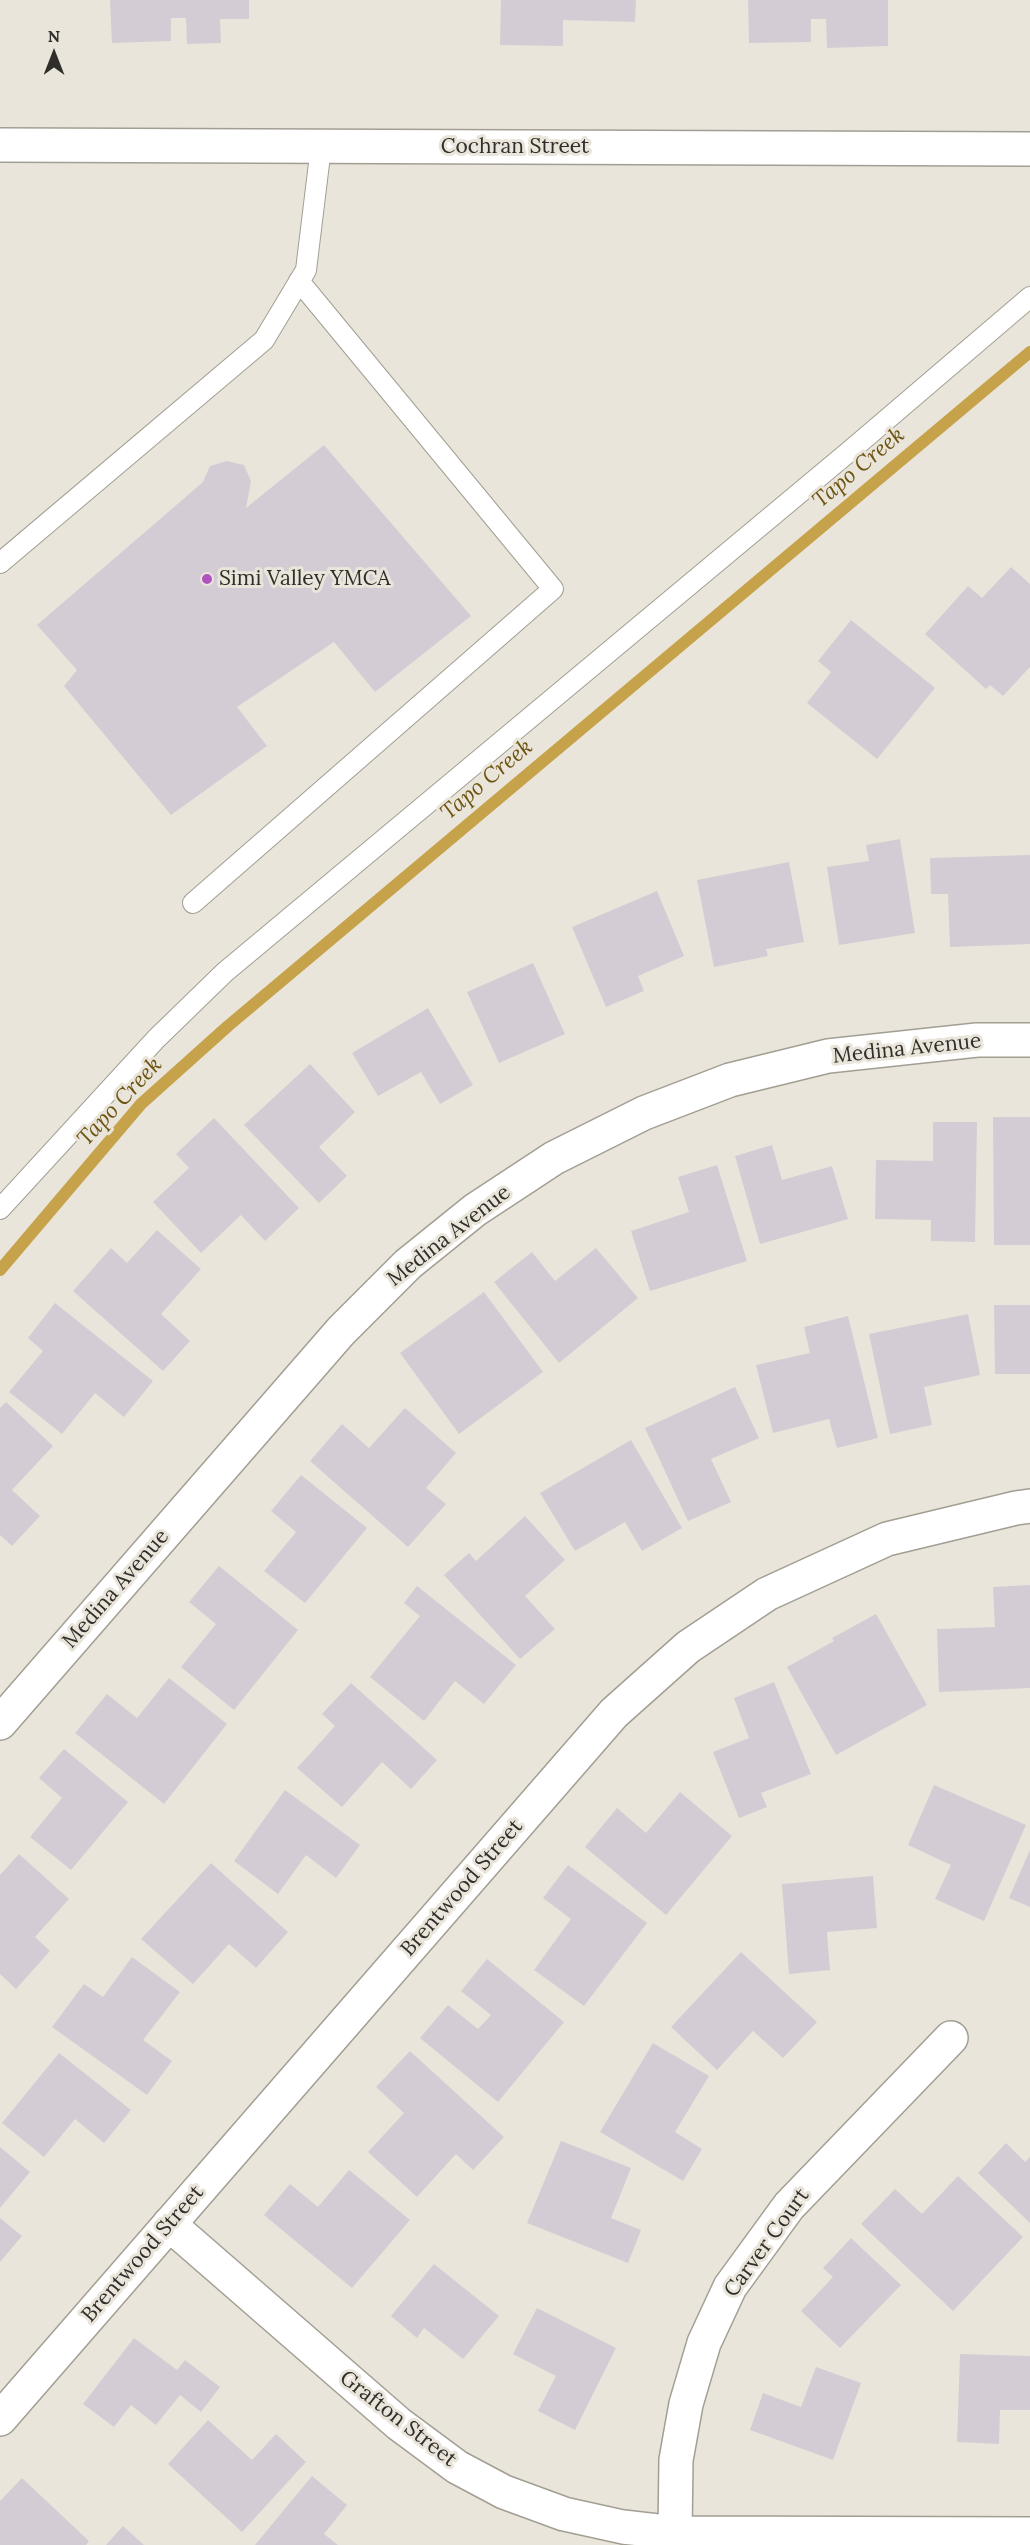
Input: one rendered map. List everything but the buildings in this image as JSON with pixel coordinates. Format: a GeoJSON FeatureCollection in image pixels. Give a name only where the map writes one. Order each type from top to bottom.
{"type":"FeatureCollection","features":[{"type":"Feature","properties":{"kind":"street","name":"Cochran Street"},"geometry":{"type":"LineString","coordinates":[[0,145],[1030,149]]}},
{"type":"Feature","properties":{"kind":"street","name":"Medina Avenue"},"geometry":{"type":"LineString","coordinates":[[0,1723],[340,1331],[408,1264],[475,1210],[554,1158],[644,1113],[730,1080],[828,1056],[977,1040],[1030,1040]]}},
{"type":"Feature","properties":{"kind":"street","name":"Brentwood Street"},"geometry":{"type":"LineString","coordinates":[[0,2419],[614,1713],[688,1647],[767,1594],[887,1539],[1030,1506]]}},
{"type":"Feature","properties":{"kind":"street","name":"Carver Court"},"geometry":{"type":"LineString","coordinates":[[675,2532],[676,2460],[686,2404],[704,2343],[730,2287],[789,2206],[951,2038]]}},
{"type":"Feature","properties":{"kind":"street","name":"Grafton Street"},"geometry":{"type":"LineString","coordinates":[[169,2224],[399,2424],[458,2467],[504,2492],[564,2514],[622,2527],[675,2532],[1030,2534]]}},
{"type":"Feature","properties":{"kind":"lane"},"geometry":{"type":"LineString","coordinates":[[0,563],[264,340],[306,270],[321,147]]}},
{"type":"Feature","properties":{"kind":"lane"},"geometry":{"type":"LineString","coordinates":[[193,903],[553,589],[299,281]]}},
{"type":"Feature","properties":{"kind":"lane"},"geometry":{"type":"LineString","coordinates":[[0,1209],[156,1039],[225,972],[851,450],[1030,297]]}},
{"type":"Feature","properties":{"kind":"waterway","name":"Tapo Creek"},"geometry":{"type":"LineString","coordinates":[[0,1270],[141,1104],[228,1026],[1030,352]]}},
{"type":"Feature","properties":{"kind":"place","name":"Simi Valley YMCA"},"geometry":{"type":"Point","coordinates":[207,579]}}]}
